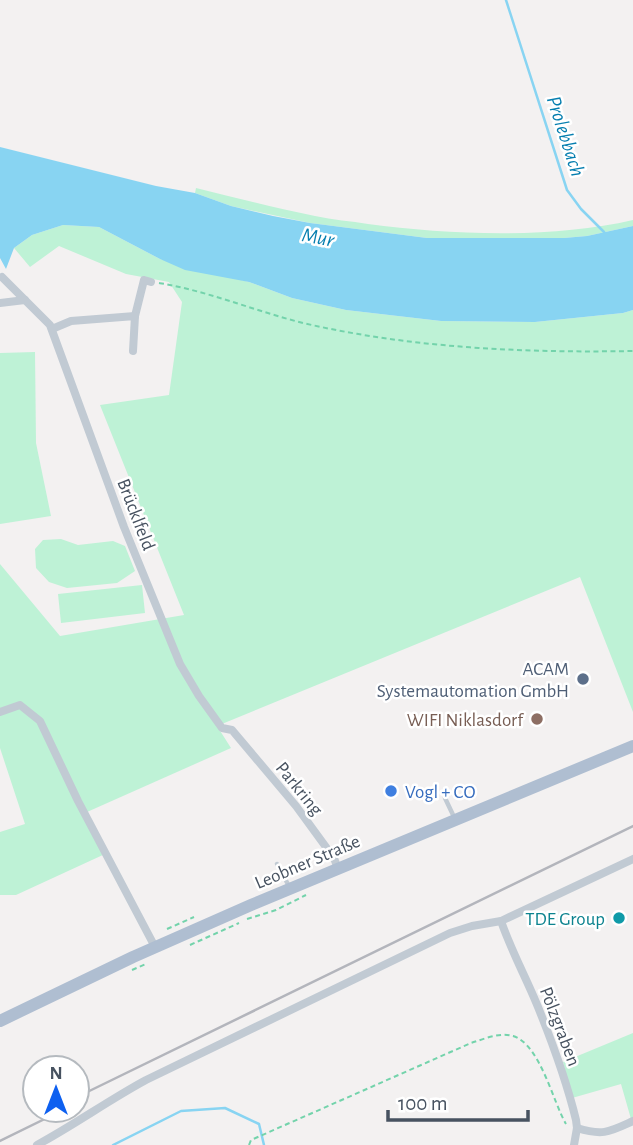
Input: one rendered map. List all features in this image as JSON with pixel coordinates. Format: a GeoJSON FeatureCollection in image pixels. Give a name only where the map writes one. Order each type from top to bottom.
{"type":"FeatureCollection","features":[{"type":"Feature","properties":{"kind":"main road","name":"Leobner Straße"},"geometry":{"type":"LineString","coordinates":[[0,1021],[155,947],[633,746]]}},
{"type":"Feature","properties":{"kind":"street","name":"Brücklfeld"},"geometry":{"type":"LineString","coordinates":[[2,276],[50,325],[124,527],[180,664],[222,728],[232,730]]}},
{"type":"Feature","properties":{"kind":"street"},"geometry":{"type":"LineString","coordinates":[[133,351],[135,316],[144,280],[151,282]]}},
{"type":"Feature","properties":{"kind":"street"},"geometry":{"type":"LineString","coordinates":[[0,303],[25,300]]}},
{"type":"Feature","properties":{"kind":"street"},"geometry":{"type":"LineString","coordinates":[[52,329],[71,320],[135,316]]}},
{"type":"Feature","properties":{"kind":"street"},"geometry":{"type":"LineString","coordinates":[[0,712],[20,705],[40,721],[78,801],[155,947]]}},
{"type":"Feature","properties":{"kind":"street","name":"Parkring"},"geometry":{"type":"LineString","coordinates":[[232,730],[296,806],[334,858],[338,869]]}},
{"type":"Feature","properties":{"kind":"street"},"geometry":{"type":"LineString","coordinates":[[37,1145],[146,1080],[450,933],[472,926],[502,922],[633,859]]}},
{"type":"Feature","properties":{"kind":"street","name":"Pölzgraben"},"geometry":{"type":"LineString","coordinates":[[502,922],[567,1087],[577,1128],[574,1145]]}},
{"type":"Feature","properties":{"kind":"street"},"geometry":{"type":"LineString","coordinates":[[577,1128],[601,1133],[633,1121]]}},
{"type":"Feature","properties":{"kind":"lane"},"geometry":{"type":"LineString","coordinates":[[445,798],[456,821]]}},
{"type":"Feature","properties":{"kind":"lane"},"geometry":{"type":"LineString","coordinates":[[277,864],[290,889]]}},
{"type":"Feature","properties":{"kind":"path"},"geometry":{"type":"LineString","coordinates":[[151,282],[177,286],[303,323],[391,339],[512,351],[633,351]]}},
{"type":"Feature","properties":{"kind":"path"},"geometry":{"type":"LineString","coordinates":[[188,945],[276,910],[306,895]]}},
{"type":"Feature","properties":{"kind":"path"},"geometry":{"type":"LineString","coordinates":[[126,973],[147,964]]}},
{"type":"Feature","properties":{"kind":"path"},"geometry":{"type":"LineString","coordinates":[[249,1145],[251,1140],[494,1035],[514,1036],[534,1053],[565,1124],[577,1128]]}},
{"type":"Feature","properties":{"kind":"green space"},"geometry":{"type":"Polygon","coordinates":[[[196,188],[322,217],[433,231],[535,233],[633,220],[633,226],[564,238],[427,238],[310,223],[231,206],[195,193],[196,188]]]}},
{"type":"Feature","properties":{"kind":"green space"},"geometry":{"type":"Polygon","coordinates":[[[63,225],[99,227],[160,259],[249,282],[292,298],[346,310],[441,321],[535,322],[633,310],[633,712],[580,577],[217,726],[231,748],[87,812],[105,854],[16,895],[0,895],[0,832],[25,824],[0,748],[0,564],[60,636],[184,615],[100,405],[169,395],[182,302],[169,282],[126,274],[59,246],[30,267],[14,248],[32,235],[63,225]]]}},
{"type":"Feature","properties":{"kind":"green space"},"geometry":{"type":"Polygon","coordinates":[[[35,352],[36,443],[51,516],[0,524],[0,353],[35,352]]]}},
{"type":"Feature","properties":{"kind":"green space"},"geometry":{"type":"Polygon","coordinates":[[[61,539],[78,545],[113,541],[125,546],[135,571],[117,583],[67,588],[49,582],[36,568],[35,549],[43,540],[61,539]]]}},
{"type":"Feature","properties":{"kind":"green space"},"geometry":{"type":"Polygon","coordinates":[[[142,585],[145,613],[61,623],[58,594],[142,585]]]}},
{"type":"Feature","properties":{"kind":"green space"},"geometry":{"type":"Polygon","coordinates":[[[633,1033],[633,1118],[631,1119],[621,1084],[572,1098],[563,1062],[633,1033]]]}},
{"type":"Feature","properties":{"kind":"water","name":"Mur"},"geometry":{"type":"Polygon","coordinates":[[[0,147],[156,186],[195,193],[231,206],[273,216],[427,238],[564,238],[633,226],[633,310],[535,322],[441,321],[346,310],[292,298],[249,282],[185,270],[99,227],[63,225],[32,235],[14,248],[6,269],[0,258],[0,147]]]}},
{"type":"Feature","properties":{"kind":"waterway","name":"Prolebbach"},"geometry":{"type":"LineString","coordinates":[[506,0],[567,190],[604,232]]}},
{"type":"Feature","properties":{"kind":"waterway"},"geometry":{"type":"LineString","coordinates":[[113,1145],[181,1111],[225,1108],[259,1124],[264,1145]]}},
{"type":"Feature","properties":{"kind":"railway"},"geometry":{"type":"LineString","coordinates":[[91,1090],[633,826]]}},
{"type":"Feature","properties":{"kind":"railway"},"geometry":{"type":"LineString","coordinates":[[0,1141],[35,1124]]}},
{"type":"Feature","properties":{"kind":"place","name":"ACAM Systemautomation GmbH"},"geometry":{"type":"Point","coordinates":[583,679]}},
{"type":"Feature","properties":{"kind":"place","name":"WIFI Niklasdorf"},"geometry":{"type":"Point","coordinates":[537,719]}},
{"type":"Feature","properties":{"kind":"place","name":"Vogl + CO"},"geometry":{"type":"Point","coordinates":[391,791]}},
{"type":"Feature","properties":{"kind":"place","name":"TDE Group"},"geometry":{"type":"Point","coordinates":[619,918]}}]}
